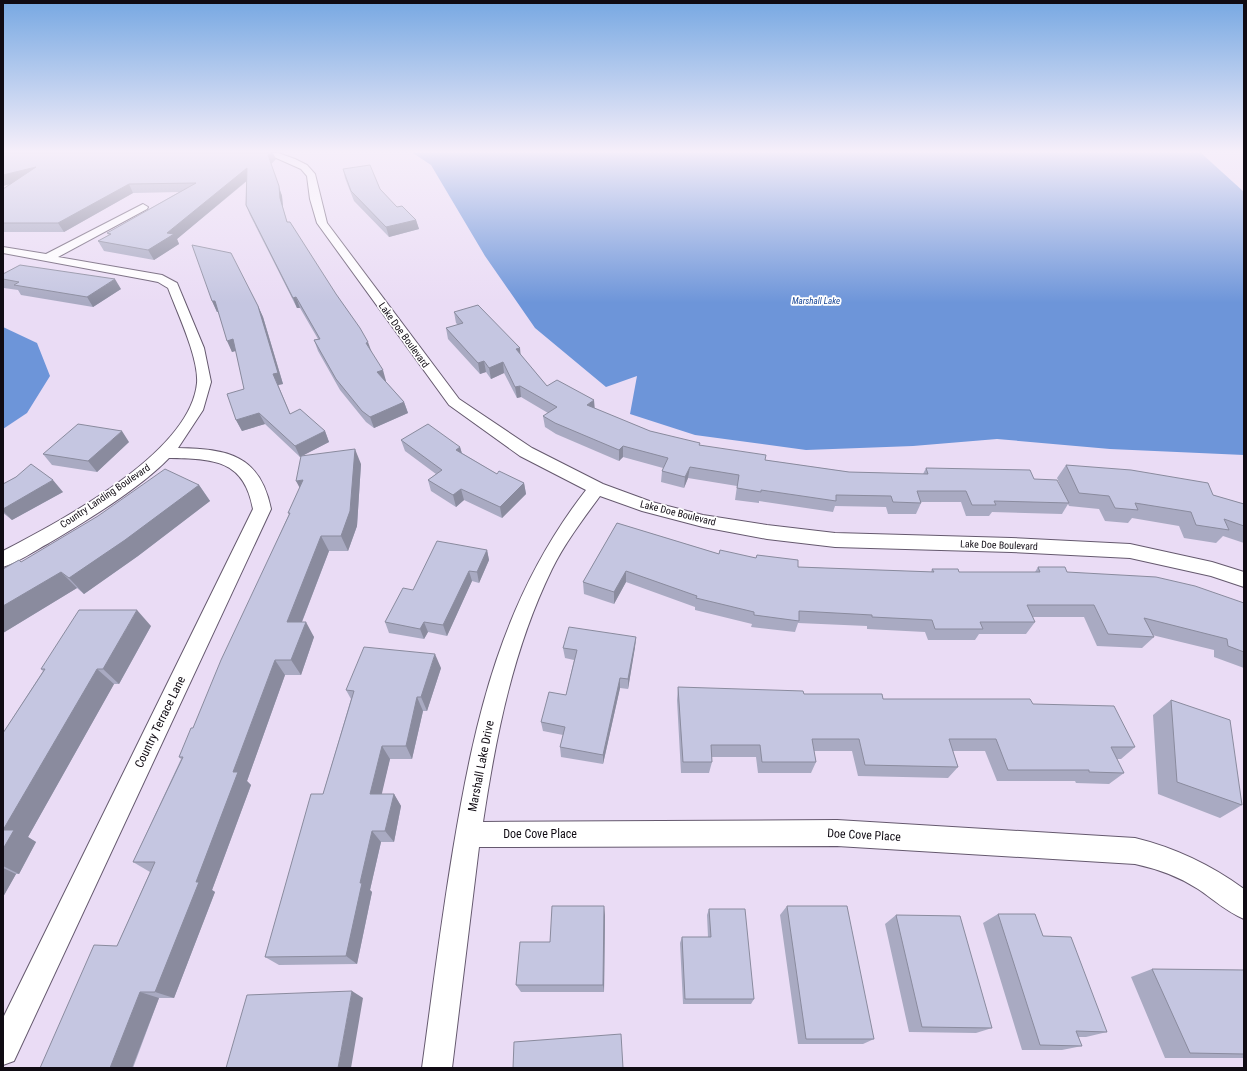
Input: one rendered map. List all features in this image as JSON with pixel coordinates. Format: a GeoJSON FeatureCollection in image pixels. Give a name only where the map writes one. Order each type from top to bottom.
{"type":"FeatureCollection","features":[{"type":"Feature","properties":{"kind":"street","name":"Lake Doe Boulevard"},"geometry":{"type":"LineString","coordinates":[[316,203],[322,223],[454,402],[526,452],[597,488],[648,507],[704,521],[767,532],[835,540],[1011,545],[1130,551],[1212,569],[1244,580]]}},
{"type":"Feature","properties":{"kind":"street"},"geometry":{"type":"LineString","coordinates":[[49,257],[143,207]]}},
{"type":"Feature","properties":{"kind":"street","name":"Country Landing Boulevard"},"geometry":{"type":"LineString","coordinates":[[3,250],[49,257],[162,279],[173,286],[201,365],[204,380],[202,392],[197,405],[185,427],[165,453],[140,475],[109,496],[64,525],[3,560]]}},
{"type":"Feature","properties":{"kind":"street","name":"Country Terrace Lane"},"geometry":{"type":"LineString","coordinates":[[3,1050],[262,509],[258,492],[251,475],[237,465],[217,456],[193,453],[165,453]]}},
{"type":"Feature","properties":{"kind":"street","name":"Marshall Lake Drive"},"geometry":{"type":"LineString","coordinates":[[437,1068],[468,835],[487,729],[504,664],[522,615],[542,570],[560,538],[597,488]]}},
{"type":"Feature","properties":{"kind":"street","name":"Doe Cove Place"},"geometry":{"type":"LineString","coordinates":[[468,835],[837,833],[1128,850],[1163,857],[1189,867],[1244,906]]}},
{"type":"Feature","properties":{"kind":"water","name":"Marshall Lake"},"geometry":{"type":"Polygon","coordinates":[[[454,203],[1244,203],[1244,455],[1110,449],[997,439],[913,446],[806,450],[695,435],[630,414],[637,376],[606,387],[535,328],[485,256],[454,203]]]}},
{"type":"Feature","properties":{"kind":"water"},"geometry":{"type":"Polygon","coordinates":[[[3,327],[37,343],[50,376],[27,413],[3,429],[3,327]]]}},
{"type":"Feature","properties":{"kind":"building"},"geometry":{"type":"Polygon","coordinates":[[[3,203],[94,203],[58,223],[3,223],[3,203]]]}},
{"type":"Feature","properties":{"kind":"building"},"geometry":{"type":"Polygon","coordinates":[[[160,203],[204,203],[167,233],[174,234],[148,250],[98,241],[111,234],[107,233],[160,203]]]}},
{"type":"Feature","properties":{"kind":"building"},"geometry":{"type":"Polygon","coordinates":[[[246,203],[281,203],[287,222],[290,222],[368,342],[366,343],[383,370],[377,372],[404,402],[370,417],[362,411],[336,379],[314,340],[320,339],[296,297],[293,298],[246,203]]]}},
{"type":"Feature","properties":{"kind":"building"},"geometry":{"type":"Polygon","coordinates":[[[363,203],[393,203],[397,207],[402,206],[416,220],[386,227],[363,203]]]}},
{"type":"Feature","properties":{"kind":"building"},"geometry":{"type":"Polygon","coordinates":[[[192,245],[231,253],[258,306],[278,373],[273,374],[290,414],[300,409],[325,431],[295,446],[259,413],[236,420],[227,394],[244,389],[233,339],[227,341],[215,301],[212,301],[192,245]]]}},
{"type":"Feature","properties":{"kind":"building"},"geometry":{"type":"Polygon","coordinates":[[[20,265],[115,279],[87,297],[14,285],[19,282],[3,279],[3,274],[20,265]]]}},
{"type":"Feature","properties":{"kind":"building"},"geometry":{"type":"Polygon","coordinates":[[[478,305],[520,348],[516,349],[547,386],[557,380],[594,400],[587,405],[650,431],[700,443],[699,445],[766,455],[765,460],[849,472],[928,474],[926,468],[1030,470],[1034,479],[1057,480],[1069,503],[994,501],[996,505],[972,505],[966,491],[917,491],[921,503],[893,502],[891,496],[836,495],[836,501],[737,488],[739,475],[690,467],[685,477],[662,471],[668,458],[623,446],[619,450],[555,423],[543,416],[557,407],[520,386],[515,387],[503,362],[489,368],[484,361],[478,363],[446,328],[463,323],[454,312],[478,305]]]}},
{"type":"Feature","properties":{"kind":"building"},"geometry":{"type":"Polygon","coordinates":[[[78,424],[122,431],[88,461],[43,454],[78,424]]]}},
{"type":"Feature","properties":{"kind":"building"},"geometry":{"type":"Polygon","coordinates":[[[428,424],[460,447],[456,450],[497,474],[499,471],[524,483],[500,507],[461,489],[453,495],[428,480],[442,470],[401,440],[428,424]]]}},
{"type":"Feature","properties":{"kind":"building"},"geometry":{"type":"Polygon","coordinates":[[[355,449],[350,511],[341,536],[321,536],[287,622],[306,622],[291,660],[275,660],[233,772],[238,772],[196,882],[199,882],[155,992],[140,992],[110,1068],[40,1068],[94,945],[117,946],[155,862],[133,862],[183,757],[179,757],[191,728],[193,728],[221,660],[290,513],[288,513],[303,480],[296,481],[301,456],[355,449]]]}},
{"type":"Feature","properties":{"kind":"building"},"geometry":{"type":"Polygon","coordinates":[[[31,464],[53,480],[3,509],[3,484],[16,477],[31,464]]]}},
{"type":"Feature","properties":{"kind":"building"},"geometry":{"type":"Polygon","coordinates":[[[1066,465],[1131,470],[1208,483],[1213,495],[1244,504],[1244,526],[1224,519],[1229,530],[1196,525],[1191,512],[1135,503],[1138,510],[1115,508],[1109,496],[1079,493],[1066,465]]]}},
{"type":"Feature","properties":{"kind":"building"},"geometry":{"type":"Polygon","coordinates":[[[165,469],[199,485],[125,540],[69,578],[61,572],[3,606],[3,569],[19,560],[21,562],[98,516],[165,469]]]}},
{"type":"Feature","properties":{"kind":"building"},"geometry":{"type":"Polygon","coordinates":[[[617,523],[719,554],[720,550],[756,558],[757,555],[798,560],[798,567],[934,572],[932,569],[958,569],[959,572],[1040,572],[1038,567],[1065,567],[1067,572],[1156,577],[1195,586],[1244,603],[1244,652],[1228,646],[1227,639],[1144,618],[1154,637],[1108,634],[1094,605],[1027,605],[1035,622],[980,622],[983,629],[935,629],[932,620],[872,617],[872,615],[799,611],[799,621],[754,615],[754,612],[696,598],[697,596],[626,571],[614,592],[583,582],[617,523]]]}},
{"type":"Feature","properties":{"kind":"building"},"geometry":{"type":"Polygon","coordinates":[[[437,541],[487,550],[477,572],[469,571],[443,625],[424,622],[420,629],[385,622],[403,588],[413,590],[437,541]]]}},
{"type":"Feature","properties":{"kind":"building"},"geometry":{"type":"Polygon","coordinates":[[[79,610],[137,610],[103,669],[97,669],[3,830],[3,733],[45,669],[41,669],[79,610]]]}},
{"type":"Feature","properties":{"kind":"building"},"geometry":{"type":"Polygon","coordinates":[[[569,627],[636,637],[628,679],[620,678],[603,755],[560,747],[565,727],[541,722],[549,692],[566,695],[577,650],[563,648],[569,627]]]}},
{"type":"Feature","properties":{"kind":"building"},"geometry":{"type":"Polygon","coordinates":[[[364,647],[435,654],[421,697],[417,697],[406,746],[382,746],[370,794],[394,794],[385,831],[372,831],[346,956],[265,957],[311,794],[323,794],[354,691],[346,690],[364,647]]]}},
{"type":"Feature","properties":{"kind":"building"},"geometry":{"type":"Polygon","coordinates":[[[678,687],[803,691],[804,694],[882,694],[883,699],[1030,699],[1033,704],[1114,706],[1135,747],[1111,747],[1124,773],[1089,772],[1089,770],[1008,770],[996,739],[949,739],[958,767],[865,765],[859,739],[812,739],[816,762],[762,762],[760,745],[711,745],[712,762],[683,762],[678,687]]]}},
{"type":"Feature","properties":{"kind":"building"},"geometry":{"type":"Polygon","coordinates":[[[1171,700],[1230,720],[1242,805],[1177,782],[1171,700]]]}},
{"type":"Feature","properties":{"kind":"building"},"geometry":{"type":"Polygon","coordinates":[[[3,830],[14,830],[3,849],[3,830]]]}},
{"type":"Feature","properties":{"kind":"building"},"geometry":{"type":"Polygon","coordinates":[[[552,906],[604,906],[603,985],[516,985],[520,942],[550,942],[552,906]]]}},
{"type":"Feature","properties":{"kind":"building"},"geometry":{"type":"Polygon","coordinates":[[[787,906],[847,906],[874,1039],[806,1039],[787,906]]]}},
{"type":"Feature","properties":{"kind":"building"},"geometry":{"type":"Polygon","coordinates":[[[709,909],[745,909],[754,999],[685,999],[682,937],[711,937],[709,909]]]}},
{"type":"Feature","properties":{"kind":"building"},"geometry":{"type":"Polygon","coordinates":[[[998,914],[1035,914],[1043,936],[1071,937],[1107,1032],[1076,1031],[1082,1046],[1040,1045],[998,914]]]}},
{"type":"Feature","properties":{"kind":"building"},"geometry":{"type":"Polygon","coordinates":[[[896,915],[960,916],[992,1028],[922,1027],[896,915]]]}},
{"type":"Feature","properties":{"kind":"building"},"geometry":{"type":"Polygon","coordinates":[[[1152,969],[1244,970],[1244,1054],[1190,1053],[1152,969]]]}},
{"type":"Feature","properties":{"kind":"building"},"geometry":{"type":"Polygon","coordinates":[[[352,991],[338,1068],[226,1068],[247,995],[352,991]]]}},
{"type":"Feature","properties":{"kind":"building"},"geometry":{"type":"Polygon","coordinates":[[[621,1034],[623,1068],[513,1068],[514,1042],[621,1034]]]}}]}
